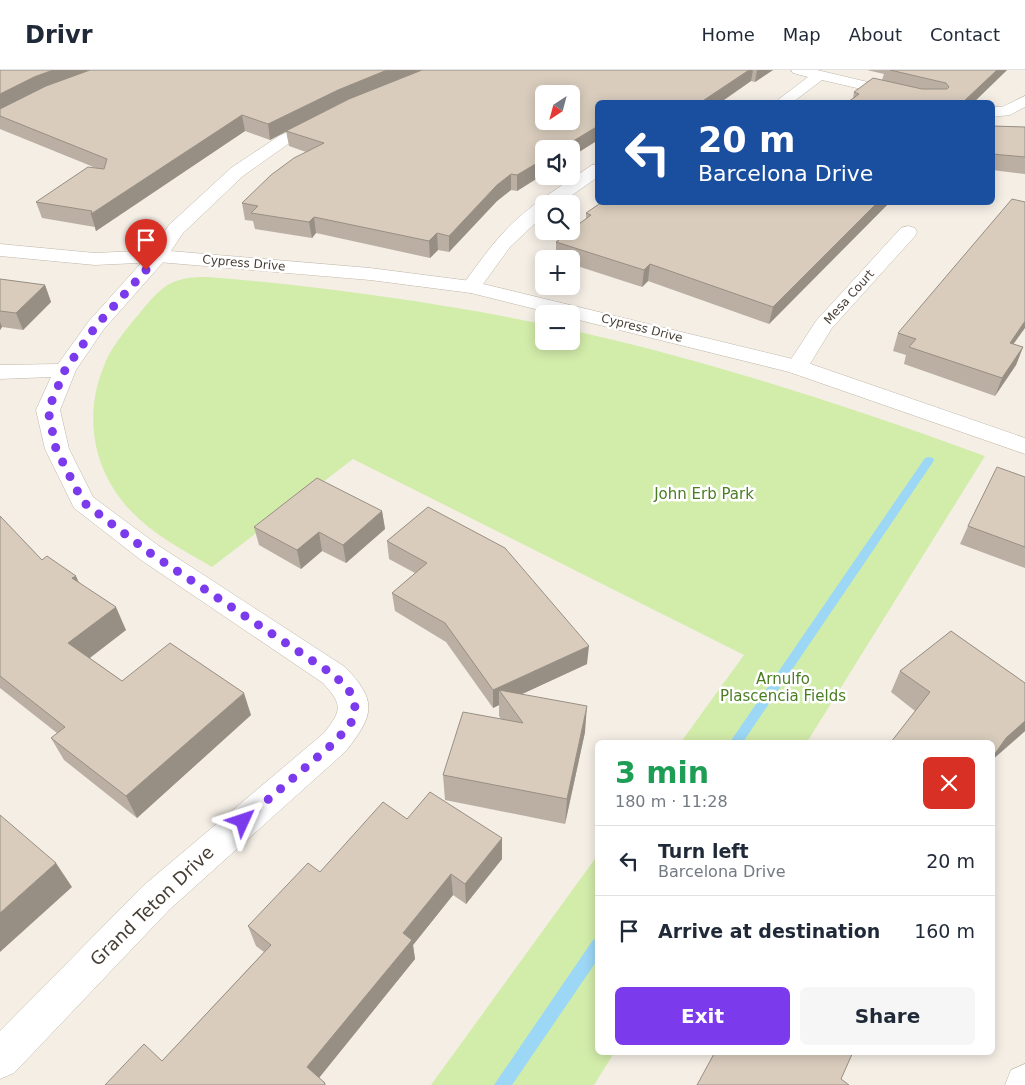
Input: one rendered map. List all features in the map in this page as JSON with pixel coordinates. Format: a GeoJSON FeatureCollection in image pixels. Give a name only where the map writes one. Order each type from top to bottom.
{"type":"FeatureCollection","features":[{"type":"Feature","properties":{"kind":"street"},"geometry":{"type":"LineString","coordinates":[[798,70],[926,100]]}},
{"type":"Feature","properties":{"kind":"street"},"geometry":{"type":"LineString","coordinates":[[787,100],[819,75]]}},
{"type":"Feature","properties":{"kind":"street"},"geometry":{"type":"LineString","coordinates":[[995,112],[1006,112],[1025,101]]}},
{"type":"Feature","properties":{"kind":"street"},"geometry":{"type":"LineString","coordinates":[[0,372],[65,370],[96,326],[158,256],[176,229],[237,172],[285,139],[336,114]]}},
{"type":"Feature","properties":{"kind":"street"},"geometry":{"type":"LineString","coordinates":[[560,195],[595,171]]}},
{"type":"Feature","properties":{"kind":"street"},"geometry":{"type":"LineString","coordinates":[[471,287],[507,237],[535,212]]}},
{"type":"Feature","properties":{"kind":"street","name":"Mesa Court"},"geometry":{"type":"LineString","coordinates":[[797,367],[823,324],[908,232]]}},
{"type":"Feature","properties":{"kind":"street","name":"Cypress Drive"},"geometry":{"type":"LineString","coordinates":[[0,233],[111,243],[158,256]]}},
{"type":"Feature","properties":{"kind":"street","name":"Cypress Drive"},"geometry":{"type":"LineString","coordinates":[[0,250],[96,259],[158,256],[370,274],[471,287],[797,367],[1025,446]]}},
{"type":"Feature","properties":{"kind":"street","name":"Grand Teton Drive"},"geometry":{"type":"LineString","coordinates":[[0,1059],[156,898],[335,742],[351,723],[355,706],[349,690],[334,675],[150,553],[83,502],[56,449],[48,410],[65,370]]}},
{"type":"Feature","properties":{"kind":"green space","name":"John Erb Park"},"geometry":{"type":"Polygon","coordinates":[[[207,277],[292,285],[376,296],[535,322],[535,350],[580,350],[580,332],[676,356],[780,386],[985,456],[808,740],[682,740],[744,655],[353,459],[212,567],[169,542],[140,520],[118,495],[100,461],[93,423],[94,404],[98,385],[113,348],[156,294],[181,279],[207,277]]]}},
{"type":"Feature","properties":{"kind":"green space"},"geometry":{"type":"Polygon","coordinates":[[[595,859],[595,1055],[613,1055],[594,1085],[431,1085],[595,859]]]}},
{"type":"Feature","properties":{"kind":"building"},"geometry":{"type":"Polygon","coordinates":[[[0,70],[53,70],[0,94],[0,70]]]}},
{"type":"Feature","properties":{"kind":"building"},"geometry":{"type":"Polygon","coordinates":[[[90,70],[387,70],[338,90],[268,124],[242,115],[91,214],[92,211],[36,202],[88,167],[104,169],[107,159],[0,116],[0,109],[46,86],[90,70]]]}},
{"type":"Feature","properties":{"kind":"building"},"geometry":{"type":"Polygon","coordinates":[[[422,70],[749,70],[704,100],[595,100],[595,128],[575,140],[535,140],[535,164],[517,175],[511,174],[497,185],[449,236],[437,233],[429,241],[314,217],[309,222],[251,213],[258,206],[242,203],[271,175],[294,158],[324,143],[286,131],[349,99],[422,70]]]}},
{"type":"Feature","properties":{"kind":"building"},"geometry":{"type":"Polygon","coordinates":[[[890,70],[997,70],[965,100],[851,100],[859,94],[854,92],[873,78],[922,89],[947,89],[949,87],[946,83],[890,70]]]}},
{"type":"Feature","properties":{"kind":"building"},"geometry":{"type":"Polygon","coordinates":[[[995,126],[1025,127],[1025,157],[995,154],[995,126]]]}},
{"type":"Feature","properties":{"kind":"building"},"geometry":{"type":"Polygon","coordinates":[[[1012,199],[1025,202],[1025,321],[1010,343],[1023,347],[1002,378],[909,347],[916,339],[898,333],[1012,199]]]}},
{"type":"Feature","properties":{"kind":"building"},"geometry":{"type":"Polygon","coordinates":[[[598,205],[875,205],[773,307],[650,264],[644,270],[556,242],[559,240],[580,240],[580,223],[591,215],[586,213],[598,205]]]}},
{"type":"Feature","properties":{"kind":"building"},"geometry":{"type":"Polygon","coordinates":[[[0,279],[45,285],[16,313],[0,311],[0,279]]]}},
{"type":"Feature","properties":{"kind":"building"},"geometry":{"type":"Polygon","coordinates":[[[997,467],[1025,477],[1025,547],[968,526],[997,467]]]}},
{"type":"Feature","properties":{"kind":"building"},"geometry":{"type":"Polygon","coordinates":[[[317,478],[382,511],[343,545],[319,532],[297,550],[254,527],[317,478]]]}},
{"type":"Feature","properties":{"kind":"building"},"geometry":{"type":"Polygon","coordinates":[[[428,507],[505,548],[589,646],[493,690],[445,623],[392,593],[427,563],[387,541],[428,507]]]}},
{"type":"Feature","properties":{"kind":"building"},"geometry":{"type":"Polygon","coordinates":[[[0,516],[42,560],[47,556],[76,576],[72,578],[116,607],[68,643],[122,681],[170,643],[244,693],[126,796],[51,738],[65,727],[0,676],[0,516]]]}},
{"type":"Feature","properties":{"kind":"building"},"geometry":{"type":"Polygon","coordinates":[[[951,631],[1025,683],[1025,721],[1006,738],[995,754],[995,740],[893,740],[930,692],[900,671],[951,631]]]}},
{"type":"Feature","properties":{"kind":"building"},"geometry":{"type":"Polygon","coordinates":[[[499,690],[587,706],[567,799],[443,775],[463,712],[523,723],[499,690]]]}},
{"type":"Feature","properties":{"kind":"building"},"geometry":{"type":"Polygon","coordinates":[[[430,792],[502,838],[465,884],[451,874],[403,933],[412,940],[307,1067],[325,1083],[324,1085],[105,1085],[144,1044],[162,1061],[271,945],[248,926],[308,863],[320,872],[383,802],[407,819],[430,792]]]}},
{"type":"Feature","properties":{"kind":"building"},"geometry":{"type":"Polygon","coordinates":[[[0,815],[56,863],[0,913],[0,815]]]}},
{"type":"Feature","properties":{"kind":"building"},"geometry":{"type":"Polygon","coordinates":[[[713,1055],[852,1055],[841,1079],[849,1085],[697,1085],[713,1055]]]}},
{"type":"Feature","properties":{"kind":"waterway"},"geometry":{"type":"LineString","coordinates":[[737,740],[929,460]]}},
{"type":"Feature","properties":{"kind":"waterway"},"geometry":{"type":"LineString","coordinates":[[502,1085],[595,949]]}},
{"type":"Feature","properties":{"kind":"route"},"geometry":{"type":"LineString","coordinates":[[146,270],[96,326],[65,370],[48,410],[56,449],[83,502],[150,553],[334,675],[349,690],[355,706],[351,723],[335,742],[243,821]]}},
{"type":"Feature","properties":{"kind":"park label","name":"Arnulfo Plascencia Fields"},"geometry":{"type":"Point","coordinates":[783,688]}}]}
